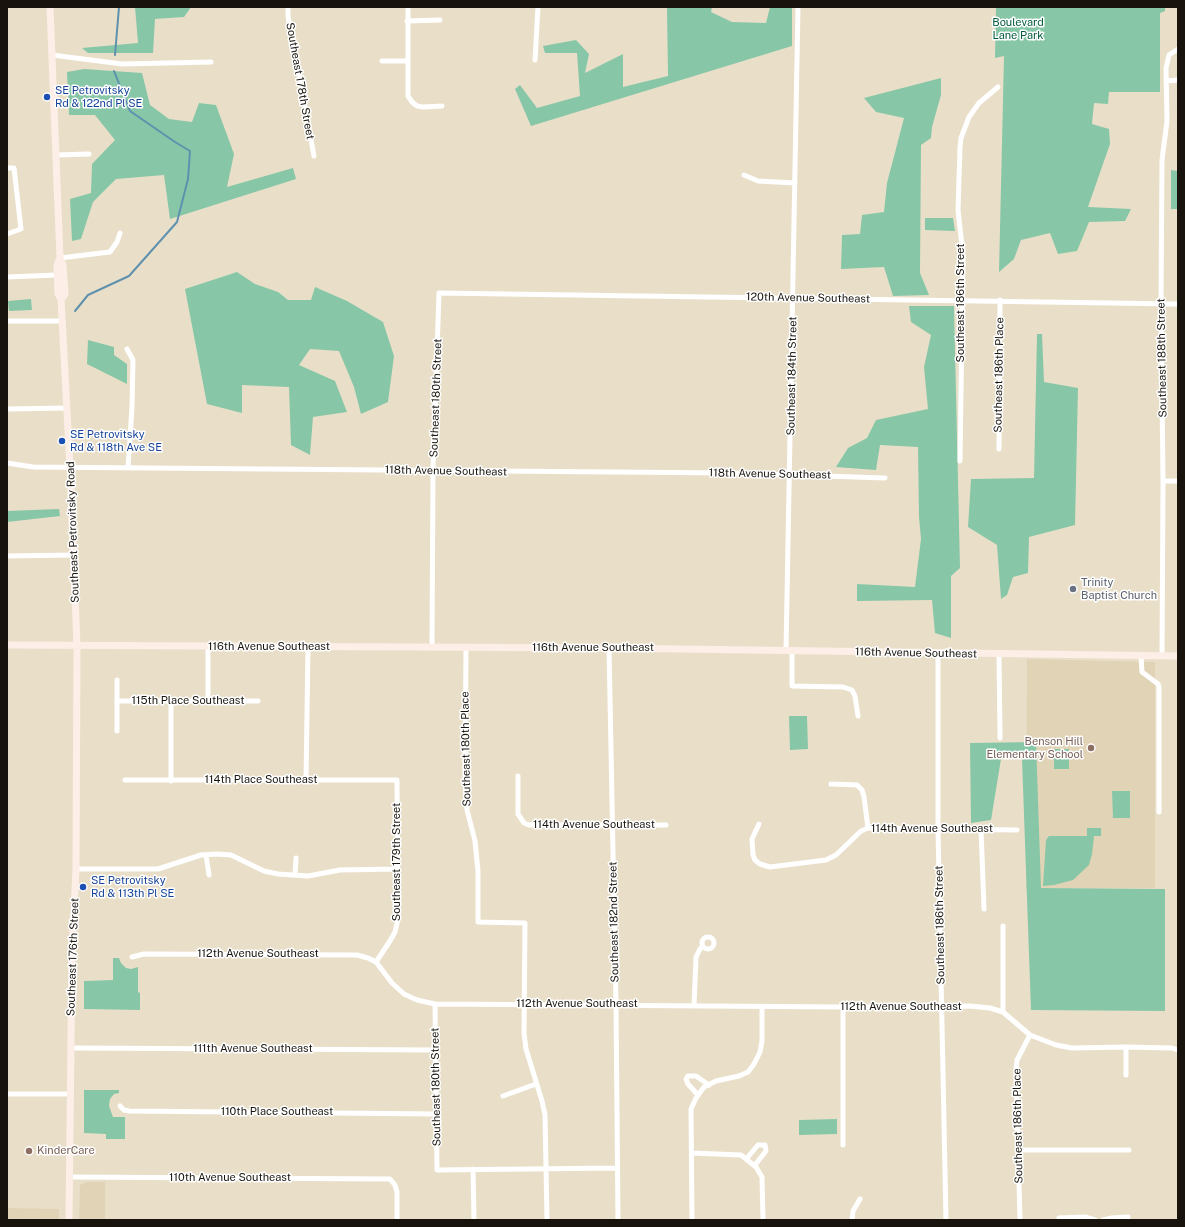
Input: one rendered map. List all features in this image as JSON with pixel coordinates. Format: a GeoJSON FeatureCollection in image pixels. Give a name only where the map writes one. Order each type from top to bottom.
{"type":"FeatureCollection","features":[{"type":"Feature","properties":{"kind":"main road","name":"Southeast Petrovitsky Road"},"geometry":{"type":"LineString","coordinates":[[50,7],[60,258],[63,265],[65,294],[61,299]]}},
{"type":"Feature","properties":{"kind":"main road","name":"Southeast Petrovitsky Road"},"geometry":{"type":"LineString","coordinates":[[60,258],[57,265],[57,275],[58,294],[61,299],[63,321],[77,646]]}},
{"type":"Feature","properties":{"kind":"main road","name":"116th Avenue Southeast"},"geometry":{"type":"LineString","coordinates":[[7,645],[609,648],[789,650],[938,654],[1178,656]]}},
{"type":"Feature","properties":{"kind":"main road","name":"Southeast 176th Street"},"geometry":{"type":"LineString","coordinates":[[69,1220],[72,952],[76,869],[77,646]]}},
{"type":"Feature","properties":{"kind":"street","name":"Southeast 178th Street"},"geometry":{"type":"LineString","coordinates":[[288,7],[288,16],[314,156]]}},
{"type":"Feature","properties":{"kind":"street"},"geometry":{"type":"LineString","coordinates":[[408,7],[408,96],[417,106],[442,106]]}},
{"type":"Feature","properties":{"kind":"street"},"geometry":{"type":"LineString","coordinates":[[535,60],[538,7]]}},
{"type":"Feature","properties":{"kind":"street","name":"Southeast 184th Street"},"geometry":{"type":"LineString","coordinates":[[798,7],[790,475],[789,650],[792,686],[843,687],[852,690],[858,716]]}},
{"type":"Feature","properties":{"kind":"street"},"geometry":{"type":"LineString","coordinates":[[407,21],[440,20]]}},
{"type":"Feature","properties":{"kind":"street","name":"Southeast 188th Street"},"geometry":{"type":"LineString","coordinates":[[1162,656],[1162,160],[1167,121],[1167,60],[1173,51],[1178,49]]}},
{"type":"Feature","properties":{"kind":"street"},"geometry":{"type":"LineString","coordinates":[[52,54],[122,64],[211,62]]}},
{"type":"Feature","properties":{"kind":"street"},"geometry":{"type":"LineString","coordinates":[[382,61],[407,61]]}},
{"type":"Feature","properties":{"kind":"street"},"geometry":{"type":"LineString","coordinates":[[1166,81],[1178,80]]}},
{"type":"Feature","properties":{"kind":"street","name":"Southeast 186th Street"},"geometry":{"type":"LineString","coordinates":[[960,461],[963,255],[958,210],[961,138],[969,117],[979,103],[998,87]]}},
{"type":"Feature","properties":{"kind":"street"},"geometry":{"type":"LineString","coordinates":[[56,155],[89,154]]}},
{"type":"Feature","properties":{"kind":"street"},"geometry":{"type":"LineString","coordinates":[[7,168],[14,168],[20,228],[7,234]]}},
{"type":"Feature","properties":{"kind":"street"},"geometry":{"type":"LineString","coordinates":[[744,175],[758,181],[795,183]]}},
{"type":"Feature","properties":{"kind":"street"},"geometry":{"type":"LineString","coordinates":[[60,258],[110,252],[117,242],[120,233]]}},
{"type":"Feature","properties":{"kind":"street"},"geometry":{"type":"LineString","coordinates":[[7,276],[57,275]]}},
{"type":"Feature","properties":{"kind":"street","name":"120th Avenue Southeast"},"geometry":{"type":"LineString","coordinates":[[439,293],[1000,300],[1178,304]]}},
{"type":"Feature","properties":{"kind":"street","name":"Southeast 180th Street"},"geometry":{"type":"LineString","coordinates":[[432,647],[434,470],[439,293]]}},
{"type":"Feature","properties":{"kind":"street","name":"Southeast 186th Place"},"geometry":{"type":"LineString","coordinates":[[998,449],[1000,300]]}},
{"type":"Feature","properties":{"kind":"street"},"geometry":{"type":"LineString","coordinates":[[7,321],[63,321]]}},
{"type":"Feature","properties":{"kind":"street"},"geometry":{"type":"LineString","coordinates":[[127,349],[133,360],[128,468]]}},
{"type":"Feature","properties":{"kind":"street"},"geometry":{"type":"LineString","coordinates":[[7,409],[67,408]]}},
{"type":"Feature","properties":{"kind":"street","name":"118th Avenue Southeast"},"geometry":{"type":"LineString","coordinates":[[7,462],[33,467],[70,468],[730,473],[885,478]]}},
{"type":"Feature","properties":{"kind":"street"},"geometry":{"type":"LineString","coordinates":[[1163,481],[1178,481]]}},
{"type":"Feature","properties":{"kind":"street"},"geometry":{"type":"LineString","coordinates":[[7,556],[74,555]]}},
{"type":"Feature","properties":{"kind":"street"},"geometry":{"type":"LineString","coordinates":[[208,646],[208,702]]}},
{"type":"Feature","properties":{"kind":"street"},"geometry":{"type":"LineString","coordinates":[[306,780],[308,647]]}},
{"type":"Feature","properties":{"kind":"street","name":"Southeast 180th Place"},"geometry":{"type":"LineString","coordinates":[[466,648],[465,779],[467,810],[475,841],[478,871],[478,922],[525,923],[524,1004]]}},
{"type":"Feature","properties":{"kind":"street","name":"Southeast 182nd Street"},"geometry":{"type":"LineString","coordinates":[[609,648],[616,1005],[618,1220]]}},
{"type":"Feature","properties":{"kind":"street","name":"Southeast 186th Street"},"geometry":{"type":"LineString","coordinates":[[938,654],[938,829],[946,1220]]}},
{"type":"Feature","properties":{"kind":"street"},"geometry":{"type":"LineString","coordinates":[[999,654],[1000,738]]}},
{"type":"Feature","properties":{"kind":"street"},"geometry":{"type":"LineString","coordinates":[[1141,656],[1142,672],[1158,684],[1159,687],[1159,812]]}},
{"type":"Feature","properties":{"kind":"street","name":"115th Place Southeast"},"geometry":{"type":"LineString","coordinates":[[117,680],[117,731]]}},
{"type":"Feature","properties":{"kind":"street","name":"115th Place Southeast"},"geometry":{"type":"LineString","coordinates":[[117,702],[258,702]]}},
{"type":"Feature","properties":{"kind":"street"},"geometry":{"type":"LineString","coordinates":[[171,702],[171,781]]}},
{"type":"Feature","properties":{"kind":"street","name":"114th Avenue Southeast"},"geometry":{"type":"LineString","coordinates":[[518,776],[518,814],[524,823],[529,825],[666,825]]}},
{"type":"Feature","properties":{"kind":"street","name":"114th Place Southeast"},"geometry":{"type":"LineString","coordinates":[[125,780],[397,780]]}},
{"type":"Feature","properties":{"kind":"street","name":"Southeast 179th Street"},"geometry":{"type":"LineString","coordinates":[[376,962],[395,932],[398,919],[397,780]]}},
{"type":"Feature","properties":{"kind":"street"},"geometry":{"type":"LineString","coordinates":[[831,784],[857,785],[862,790],[868,828]]}},
{"type":"Feature","properties":{"kind":"street","name":"114th Avenue Southeast"},"geometry":{"type":"LineString","coordinates":[[759,824],[752,839],[753,855],[755,860],[760,864],[770,867],[826,860],[836,855],[861,831],[868,828],[1017,830]]}},
{"type":"Feature","properties":{"kind":"street"},"geometry":{"type":"LineString","coordinates":[[982,829],[984,909]]}},
{"type":"Feature","properties":{"kind":"street"},"geometry":{"type":"LineString","coordinates":[[76,869],[158,869],[186,859],[217,854],[231,855],[264,871],[278,874],[308,876],[340,870],[397,869]]}},
{"type":"Feature","properties":{"kind":"street"},"geometry":{"type":"LineString","coordinates":[[206,855],[209,875]]}},
{"type":"Feature","properties":{"kind":"street"},"geometry":{"type":"LineString","coordinates":[[295,875],[296,858]]}},
{"type":"Feature","properties":{"kind":"street"},"geometry":{"type":"LineString","coordinates":[[1003,926],[1003,1012]]}},
{"type":"Feature","properties":{"kind":"street"},"geometry":{"type":"LineString","coordinates":[[694,1005],[696,957],[703,946]]}},
{"type":"Feature","properties":{"kind":"street","name":"112th Avenue Southeast"},"geometry":{"type":"LineString","coordinates":[[132,957],[144,954],[357,955],[376,962],[392,983],[404,994],[418,1000],[435,1004],[694,1005],[762,1007],[970,1006],[990,1008],[1003,1012],[1030,1035],[1056,1045],[1072,1048],[1126,1046],[1172,1048],[1178,1050]]}},
{"type":"Feature","properties":{"kind":"street","name":"Southeast 180th Street"},"geometry":{"type":"LineString","coordinates":[[435,1004],[437,1170],[473,1169]]}},
{"type":"Feature","properties":{"kind":"street"},"geometry":{"type":"LineString","coordinates":[[524,1004],[526,1049],[545,1115],[547,1220]]}},
{"type":"Feature","properties":{"kind":"street"},"geometry":{"type":"LineString","coordinates":[[692,1220],[691,1110],[698,1095],[704,1087],[716,1081],[739,1076],[748,1072],[754,1064],[760,1052],[762,1041],[762,1007]]}},
{"type":"Feature","properties":{"kind":"street"},"geometry":{"type":"LineString","coordinates":[[843,1007],[843,1146]]}},
{"type":"Feature","properties":{"kind":"street","name":"Southeast 186th Place"},"geometry":{"type":"LineString","coordinates":[[1020,1220],[1016,1070],[1017,1060],[1030,1035]]}},
{"type":"Feature","properties":{"kind":"street"},"geometry":{"type":"LineString","coordinates":[[1126,1046],[1126,1075]]}},
{"type":"Feature","properties":{"kind":"street","name":"111th Avenue Southeast"},"geometry":{"type":"LineString","coordinates":[[71,1048],[435,1050]]}},
{"type":"Feature","properties":{"kind":"street"},"geometry":{"type":"LineString","coordinates":[[698,1095],[688,1084],[686,1079],[688,1076],[696,1076],[709,1085]]}},
{"type":"Feature","properties":{"kind":"street"},"geometry":{"type":"LineString","coordinates":[[503,1096],[536,1084]]}},
{"type":"Feature","properties":{"kind":"street"},"geometry":{"type":"LineString","coordinates":[[7,1094],[70,1094]]}},
{"type":"Feature","properties":{"kind":"street","name":"110th Place Southeast"},"geometry":{"type":"LineString","coordinates":[[120,1106],[124,1110],[130,1111],[436,1114]]}},
{"type":"Feature","properties":{"kind":"street"},"geometry":{"type":"LineString","coordinates":[[748,1159],[758,1145],[764,1145],[766,1151],[755,1165]]}},
{"type":"Feature","properties":{"kind":"street"},"geometry":{"type":"LineString","coordinates":[[1018,1150],[1129,1150]]}},
{"type":"Feature","properties":{"kind":"street"},"geometry":{"type":"LineString","coordinates":[[692,1153],[741,1155],[755,1165],[762,1177],[763,1220]]}},
{"type":"Feature","properties":{"kind":"street"},"geometry":{"type":"LineString","coordinates":[[474,1220],[473,1169],[617,1168]]}},
{"type":"Feature","properties":{"kind":"street","name":"110th Avenue Southeast"},"geometry":{"type":"LineString","coordinates":[[69,1177],[390,1179],[395,1185],[397,1192],[397,1220]]}},
{"type":"Feature","properties":{"kind":"street"},"geometry":{"type":"LineString","coordinates":[[852,1220],[853,1211],[860,1199]]}},
{"type":"Feature","properties":{"kind":"street"},"geometry":{"type":"LineString","coordinates":[[1059,1218],[1085,1217],[1094,1220]]}},
{"type":"Feature","properties":{"kind":"street"},"geometry":{"type":"LineString","coordinates":[[1103,1220],[1128,1217]]}},
{"type":"Feature","properties":{"kind":"shaded area","name":"Benson Hill Elementary School"},"geometry":{"type":"Polygon","coordinates":[[[1027,659],[1155,662],[1155,888],[1026,888],[1027,659]]]}},
{"type":"Feature","properties":{"kind":"shaded area"},"geometry":{"type":"Polygon","coordinates":[[[87,1182],[105,1182],[105,1220],[79,1220],[80,1185],[87,1182]]]}},
{"type":"Feature","properties":{"kind":"shaded area"},"geometry":{"type":"Polygon","coordinates":[[[7,1208],[59,1209],[59,1220],[7,1220],[7,1208]]]}},
{"type":"Feature","properties":{"kind":"green space"},"geometry":{"type":"Polygon","coordinates":[[[135,7],[191,7],[184,17],[155,19],[153,53],[88,53],[82,48],[138,43],[135,7]]]}},
{"type":"Feature","properties":{"kind":"green space"},"geometry":{"type":"Polygon","coordinates":[[[667,7],[712,7],[711,12],[732,22],[766,23],[770,7],[792,7],[792,46],[531,126],[515,89],[520,85],[537,108],[580,96],[577,53],[545,53],[543,46],[576,40],[589,54],[585,73],[623,54],[623,87],[668,76],[667,7]]]}},
{"type":"Feature","properties":{"kind":"green space","name":"Boulevard Lane Park"},"geometry":{"type":"Polygon","coordinates":[[[996,7],[1165,7],[1165,11],[1160,13],[1160,92],[1109,92],[1108,104],[1094,103],[1092,124],[1109,129],[1110,144],[1088,207],[1131,209],[1125,221],[1089,222],[1077,251],[1058,254],[1050,233],[1021,240],[1014,259],[999,272],[1004,56],[995,58],[996,7]]]}},
{"type":"Feature","properties":{"kind":"green space"},"geometry":{"type":"Polygon","coordinates":[[[84,69],[142,73],[150,105],[169,119],[192,122],[199,103],[216,105],[234,154],[227,187],[293,168],[296,179],[170,219],[164,175],[116,179],[93,202],[81,239],[72,241],[70,199],[91,193],[92,164],[115,140],[95,115],[69,115],[67,72],[84,69]]]}},
{"type":"Feature","properties":{"kind":"green space"},"geometry":{"type":"Polygon","coordinates":[[[941,78],[941,95],[932,127],[931,138],[921,145],[920,273],[929,295],[893,296],[884,267],[841,269],[842,235],[860,234],[862,215],[884,212],[887,183],[904,118],[876,112],[864,98],[941,78]]]}},
{"type":"Feature","properties":{"kind":"green space"},"geometry":{"type":"Polygon","coordinates":[[[1171,170],[1178,171],[1178,209],[1171,209],[1171,170]]]}},
{"type":"Feature","properties":{"kind":"green space"},"geometry":{"type":"Polygon","coordinates":[[[925,218],[953,218],[955,231],[925,230],[925,218]]]}},
{"type":"Feature","properties":{"kind":"green space"},"geometry":{"type":"Polygon","coordinates":[[[237,272],[255,284],[278,292],[288,300],[311,300],[315,287],[347,301],[383,322],[394,356],[388,402],[361,414],[354,387],[339,351],[310,349],[299,365],[335,381],[347,412],[313,417],[310,455],[291,445],[289,387],[242,385],[242,413],[207,404],[185,289],[237,272]]]}},
{"type":"Feature","properties":{"kind":"green space"},"geometry":{"type":"Polygon","coordinates":[[[31,299],[32,310],[9,311],[8,301],[31,299]]]}},
{"type":"Feature","properties":{"kind":"green space"},"geometry":{"type":"Polygon","coordinates":[[[909,306],[954,306],[960,568],[951,576],[951,638],[935,633],[932,600],[857,601],[857,584],[915,587],[921,539],[919,517],[918,447],[880,445],[876,470],[836,467],[848,448],[867,438],[876,420],[928,409],[924,367],[931,335],[911,322],[909,306]]]}},
{"type":"Feature","properties":{"kind":"green space"},"geometry":{"type":"Polygon","coordinates":[[[1037,334],[1042,334],[1044,382],[1078,388],[1075,525],[1029,537],[1028,573],[1013,577],[1007,595],[1001,599],[997,545],[968,527],[971,479],[1034,478],[1037,334]]]}},
{"type":"Feature","properties":{"kind":"green space"},"geometry":{"type":"Polygon","coordinates":[[[88,340],[114,347],[114,355],[127,364],[127,384],[87,364],[88,340]]]}},
{"type":"Feature","properties":{"kind":"green space"},"geometry":{"type":"Polygon","coordinates":[[[59,509],[60,516],[7,522],[7,511],[59,509]]]}},
{"type":"Feature","properties":{"kind":"green space"},"geometry":{"type":"Polygon","coordinates":[[[789,716],[807,716],[808,749],[790,750],[789,716]]]}},
{"type":"Feature","properties":{"kind":"green space"},"geometry":{"type":"Polygon","coordinates":[[[1036,742],[1041,888],[1165,889],[1165,1011],[1031,1010],[1022,759],[1001,759],[991,820],[971,823],[970,743],[1036,742]]]}},
{"type":"Feature","properties":{"kind":"green space"},"geometry":{"type":"Polygon","coordinates":[[[1054,749],[1069,749],[1069,769],[1054,769],[1054,749]]]}},
{"type":"Feature","properties":{"kind":"green space"},"geometry":{"type":"Polygon","coordinates":[[[1112,791],[1130,791],[1130,818],[1113,818],[1112,791]]]}},
{"type":"Feature","properties":{"kind":"green space"},"geometry":{"type":"Polygon","coordinates":[[[1087,828],[1101,828],[1101,836],[1094,836],[1089,865],[1073,880],[1043,886],[1046,840],[1049,836],[1087,836],[1087,828]]]}},
{"type":"Feature","properties":{"kind":"green space"},"geometry":{"type":"Polygon","coordinates":[[[113,958],[119,958],[121,963],[126,968],[131,969],[138,967],[140,1010],[84,1009],[84,981],[113,980],[113,958]]]}},
{"type":"Feature","properties":{"kind":"green space"},"geometry":{"type":"Polygon","coordinates":[[[84,1090],[119,1090],[119,1093],[114,1094],[110,1099],[109,1106],[113,1117],[125,1117],[125,1139],[106,1139],[106,1134],[84,1133],[84,1090]]]}},
{"type":"Feature","properties":{"kind":"green space"},"geometry":{"type":"Polygon","coordinates":[[[837,1119],[837,1134],[799,1135],[799,1120],[837,1119]]]}},
{"type":"Feature","properties":{"kind":"waterway"},"geometry":{"type":"LineString","coordinates":[[115,55],[119,7]]}},
{"type":"Feature","properties":{"kind":"waterway"},"geometry":{"type":"LineString","coordinates":[[75,311],[88,295],[129,276],[177,222],[188,179],[190,151],[130,111],[114,71]]}},
{"type":"Feature","properties":{"kind":"place","name":"SE Petrovitsky Rd & 122nd Pl SE"},"geometry":{"type":"Point","coordinates":[47,97]}},
{"type":"Feature","properties":{"kind":"place","name":"SE Petrovitsky Rd & 118th Ave SE"},"geometry":{"type":"Point","coordinates":[62,441]}},
{"type":"Feature","properties":{"kind":"place","name":"Trinity Baptist Church"},"geometry":{"type":"Point","coordinates":[1073,589]}},
{"type":"Feature","properties":{"kind":"place","name":"Benson Hill Elementary School"},"geometry":{"type":"Point","coordinates":[1091,748]}},
{"type":"Feature","properties":{"kind":"place","name":"SE Petrovitsky Rd & 113th Pl SE"},"geometry":{"type":"Point","coordinates":[83,887]}},
{"type":"Feature","properties":{"kind":"place","name":"KinderCare"},"geometry":{"type":"Point","coordinates":[29,1151]}}]}
